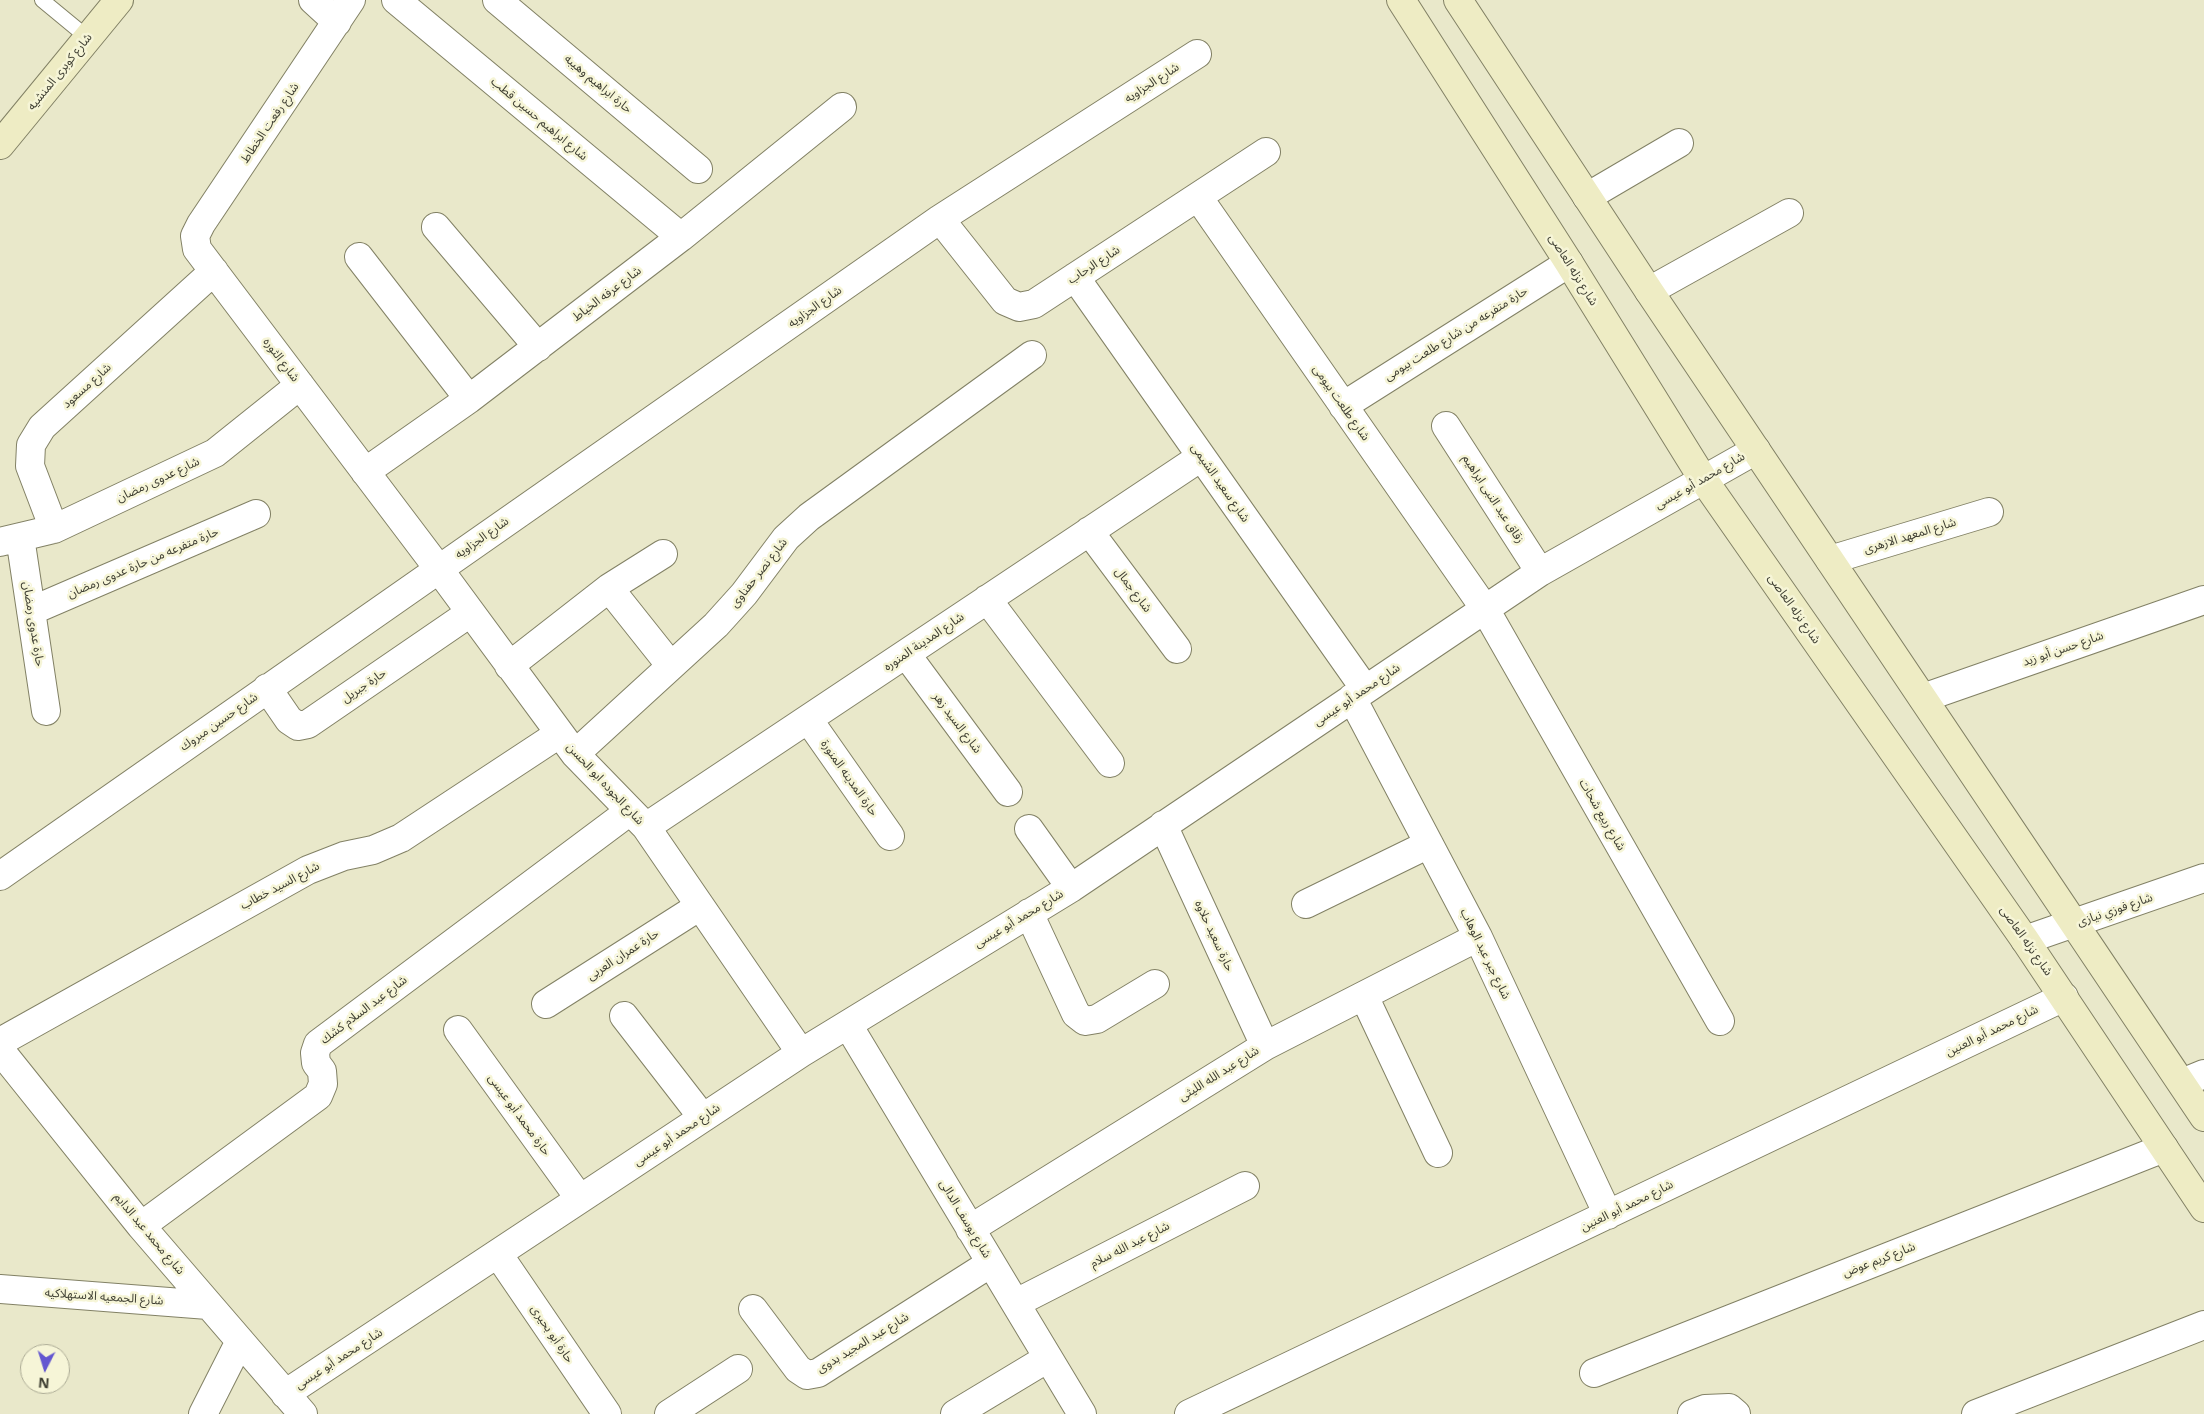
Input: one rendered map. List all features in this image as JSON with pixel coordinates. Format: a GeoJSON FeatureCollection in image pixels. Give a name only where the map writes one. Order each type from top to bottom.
{"type":"FeatureCollection","features":[{"type":"Feature","properties":{"kind":"street","name":"شارع كوبرى المنشيه"},"geometry":{"type":"LineString","coordinates":[[0,145],[119,0]]}},
{"type":"Feature","properties":{"kind":"street"},"geometry":{"type":"LineString","coordinates":[[313,0],[344,11]]}},
{"type":"Feature","properties":{"kind":"street","name":"شارع ابراهيم حسين قطب"},"geometry":{"type":"LineString","coordinates":[[396,0],[682,237]]}},
{"type":"Feature","properties":{"kind":"street","name":"حارة ابراهيم وهيبه"},"geometry":{"type":"LineString","coordinates":[[497,0],[698,169]]}},
{"type":"Feature","properties":{"kind":"street","name":"شارع نزله العاصى"},"geometry":{"type":"LineString","coordinates":[[1401,0],[1569,263],[1703,480],[2025,940],[2204,1208]]}},
{"type":"Feature","properties":{"kind":"street"},"geometry":{"type":"LineString","coordinates":[[1458,0],[1649,292],[2074,924],[2193,1078],[2204,1117]]}},
{"type":"Feature","properties":{"kind":"street","name":"شارع رفعت الخطاط"},"geometry":{"type":"LineString","coordinates":[[197,248],[195,236],[201,224],[344,11]]}},
{"type":"Feature","properties":{"kind":"street","name":"شارع الجزاويه"},"geometry":{"type":"LineString","coordinates":[[438,568],[940,219],[1197,54]]}},
{"type":"Feature","properties":{"kind":"street","name":"شارع عرفه الخياط"},"geometry":{"type":"LineString","coordinates":[[365,472],[469,399],[682,237],[842,107]]}},
{"type":"Feature","properties":{"kind":"street"},"geometry":{"type":"LineString","coordinates":[[1587,196],[1679,144]]}},
{"type":"Feature","properties":{"kind":"street","name":"شارع الرحاب"},"geometry":{"type":"LineString","coordinates":[[940,219],[1005,301],[1019,307],[1034,304],[1266,152]]}},
{"type":"Feature","properties":{"kind":"street","name":"شارع طلعت بيومى"},"geometry":{"type":"LineString","coordinates":[[1198,197],[1485,609]]}},
{"type":"Feature","properties":{"kind":"street"},"geometry":{"type":"LineString","coordinates":[[1649,292],[1789,213]]}},
{"type":"Feature","properties":{"kind":"street"},"geometry":{"type":"LineString","coordinates":[[436,227],[538,347]]}},
{"type":"Feature","properties":{"kind":"street","name":"شارع الثوره"},"geometry":{"type":"LineString","coordinates":[[197,248],[365,472]]}},
{"type":"Feature","properties":{"kind":"street"},"geometry":{"type":"LineString","coordinates":[[359,257],[469,399]]}},
{"type":"Feature","properties":{"kind":"street","name":"حارة متفرعه من شارع طلعت بيومى"},"geometry":{"type":"LineString","coordinates":[[1343,406],[1569,263]]}},
{"type":"Feature","properties":{"kind":"street","name":"شارع مسعود"},"geometry":{"type":"LineString","coordinates":[[54,529],[30,466],[31,445],[42,427],[214,271]]}},
{"type":"Feature","properties":{"kind":"street","name":"شارع سعيد الشيمى"},"geometry":{"type":"LineString","coordinates":[[1075,277],[1201,457],[1358,694]]}},
{"type":"Feature","properties":{"kind":"street","name":"شارع نصر حفناوى"},"geometry":{"type":"LineString","coordinates":[[567,744],[671,666],[716,625],[744,594],[786,538],[808,517],[1032,355]]}},
{"type":"Feature","properties":{"kind":"street","name":"شارع عدوى رمضان"},"geometry":{"type":"LineString","coordinates":[[10,540],[54,529],[215,453],[300,385]]}},
{"type":"Feature","properties":{"kind":"street","name":"زقاق عبد النبى ابراهيم"},"geometry":{"type":"LineString","coordinates":[[1446,426],[1540,572]]}},
{"type":"Feature","properties":{"kind":"street","name":"شارع محمد أبو عيسى"},"geometry":{"type":"LineString","coordinates":[[294,1404],[498,1254],[801,1053],[1071,888],[1540,572],[1756,450]]}},
{"type":"Feature","properties":{"kind":"street","name":"شارع المدينة المنوره"},"geometry":{"type":"LineString","coordinates":[[638,819],[808,719],[1201,457]]}},
{"type":"Feature","properties":{"kind":"street","name":"شارع الجوده ابو الحسن"},"geometry":{"type":"LineString","coordinates":[[365,472],[567,744],[638,819],[801,1053]]}},
{"type":"Feature","properties":{"kind":"street","name":"شارع المعهد الازهرى"},"geometry":{"type":"LineString","coordinates":[[1830,560],[1989,512]]}},
{"type":"Feature","properties":{"kind":"street","name":"حارة متفرعه من حارة عدوى رمضان"},"geometry":{"type":"LineString","coordinates":[[31,611],[256,514]]}},
{"type":"Feature","properties":{"kind":"street","name":"شارع جمال"},"geometry":{"type":"LineString","coordinates":[[1089,531],[1178,649]]}},
{"type":"Feature","properties":{"kind":"street","name":"حارة عدوى رمضان"},"geometry":{"type":"LineString","coordinates":[[10,540],[31,611],[46,711]]}},
{"type":"Feature","properties":{"kind":"street"},"geometry":{"type":"LineString","coordinates":[[509,666],[609,588],[663,554]]}},
{"type":"Feature","properties":{"kind":"street","name":"شارع حسين مبروك"},"geometry":{"type":"LineString","coordinates":[[0,876],[438,568]]}},
{"type":"Feature","properties":{"kind":"street"},"geometry":{"type":"LineString","coordinates":[[609,588],[671,666]]}},
{"type":"Feature","properties":{"kind":"street"},"geometry":{"type":"LineString","coordinates":[[987,600],[1110,763]]}},
{"type":"Feature","properties":{"kind":"street","name":"شارع حسن أبو زيد"},"geometry":{"type":"LineString","coordinates":[[1923,698],[2204,600]]}},
{"type":"Feature","properties":{"kind":"street","name":"شارع ربيع شحات"},"geometry":{"type":"LineString","coordinates":[[1485,609],[1720,1021]]}},
{"type":"Feature","properties":{"kind":"street","name":"حارة جبريل"},"geometry":{"type":"LineString","coordinates":[[267,688],[289,720],[298,726],[308,724],[470,614]]}},
{"type":"Feature","properties":{"kind":"street","name":"شارع السيد زهر"},"geometry":{"type":"LineString","coordinates":[[906,654],[1008,792]]}},
{"type":"Feature","properties":{"kind":"street","name":"شارع جبر عبد الوهاب"},"geometry":{"type":"LineString","coordinates":[[1358,694],[1429,844],[1478,937],[1608,1215]]}},
{"type":"Feature","properties":{"kind":"street","name":"حارة المدينه المنورة"},"geometry":{"type":"LineString","coordinates":[[808,719],[890,836]]}},
{"type":"Feature","properties":{"kind":"street","name":"شارع السيد خطاب"},"geometry":{"type":"LineString","coordinates":[[0,1042],[308,870],[344,856],[373,850],[401,838],[567,744]]}},
{"type":"Feature","properties":{"kind":"street","name":"شارع عبد السلام كشك"},"geometry":{"type":"LineString","coordinates":[[141,1226],[318,1096],[323,1084],[322,1071],[316,1063],[315,1053],[318,1044],[638,819]]}},
{"type":"Feature","properties":{"kind":"street","name":"حارة سعيد حلاوه"},"geometry":{"type":"LineString","coordinates":[[1163,825],[1265,1046]]}},
{"type":"Feature","properties":{"kind":"street"},"geometry":{"type":"LineString","coordinates":[[1029,829],[1071,888]]}},
{"type":"Feature","properties":{"kind":"street"},"geometry":{"type":"LineString","coordinates":[[1306,904],[1429,844]]}},
{"type":"Feature","properties":{"kind":"street","name":"شارع فوزي نيازى"},"geometry":{"type":"LineString","coordinates":[[2025,940],[2204,878]]}},
{"type":"Feature","properties":{"kind":"street","name":"حارة عمران العربى"},"geometry":{"type":"LineString","coordinates":[[546,1004],[700,906]]}},
{"type":"Feature","properties":{"kind":"street"},"geometry":{"type":"LineString","coordinates":[[1029,913],[1076,1014],[1085,1021],[1097,1019],[1155,984]]}},
{"type":"Feature","properties":{"kind":"street","name":"شارع عبد الله الليثى"},"geometry":{"type":"LineString","coordinates":[[970,1229],[1265,1046],[1478,937]]}},
{"type":"Feature","properties":{"kind":"street"},"geometry":{"type":"LineString","coordinates":[[1364,996],[1438,1153]]}},
{"type":"Feature","properties":{"kind":"street","name":"شارع محمد أبو العنين"},"geometry":{"type":"LineString","coordinates":[[1189,1414],[2064,997]]}},
{"type":"Feature","properties":{"kind":"street"},"geometry":{"type":"LineString","coordinates":[[624,1016],[703,1118]]}},
{"type":"Feature","properties":{"kind":"street","name":"شارع يوسف الدالى"},"geometry":{"type":"LineString","coordinates":[[848,1024],[1082,1414]]}},
{"type":"Feature","properties":{"kind":"street","name":"حارة محمد أبو عيسى"},"geometry":{"type":"LineString","coordinates":[[458,1030],[580,1200]]}},
{"type":"Feature","properties":{"kind":"street","name":"شارع محمد عبد الدايم"},"geometry":{"type":"LineString","coordinates":[[0,1050],[141,1226],[294,1404]]}},
{"type":"Feature","properties":{"kind":"street","name":"شارع كريم عوض"},"geometry":{"type":"LineString","coordinates":[[1594,1373],[2164,1148]]}},
{"type":"Feature","properties":{"kind":"street","name":"شارع عبد الله سلام"},"geometry":{"type":"LineString","coordinates":[[1016,1304],[1245,1186]]}},
{"type":"Feature","properties":{"kind":"street","name":"حارة أبو بحيرى"},"geometry":{"type":"LineString","coordinates":[[498,1254],[607,1414]]}},
{"type":"Feature","properties":{"kind":"street","name":"شارع عبد المجيد بدوى"},"geometry":{"type":"LineString","coordinates":[[753,1309],[798,1369],[807,1375],[818,1373],[991,1263]]}},
{"type":"Feature","properties":{"kind":"street","name":"شارع الجمعيه الاستهلاكيه"},"geometry":{"type":"LineString","coordinates":[[1,1296],[208,1305]]}},
{"type":"Feature","properties":{"kind":"street"},"geometry":{"type":"LineString","coordinates":[[1976,1414],[2204,1325]]}},
{"type":"Feature","properties":{"kind":"street"},"geometry":{"type":"LineString","coordinates":[[203,1414],[240,1341]]}},
{"type":"Feature","properties":{"kind":"street"},"geometry":{"type":"LineString","coordinates":[[955,1414],[1048,1358]]}},
{"type":"Feature","properties":{"kind":"street"},"geometry":{"type":"LineString","coordinates":[[669,1414],[738,1369]]}},
{"type":"Feature","properties":{"kind":"street"},"geometry":{"type":"LineString","coordinates":[[1692,1414],[1705,1409],[1728,1408],[1736,1414]]}},
{"type":"Feature","properties":{"kind":"lane"},"geometry":{"type":"LineString","coordinates":[[42,0],[88,38]]}}]}
